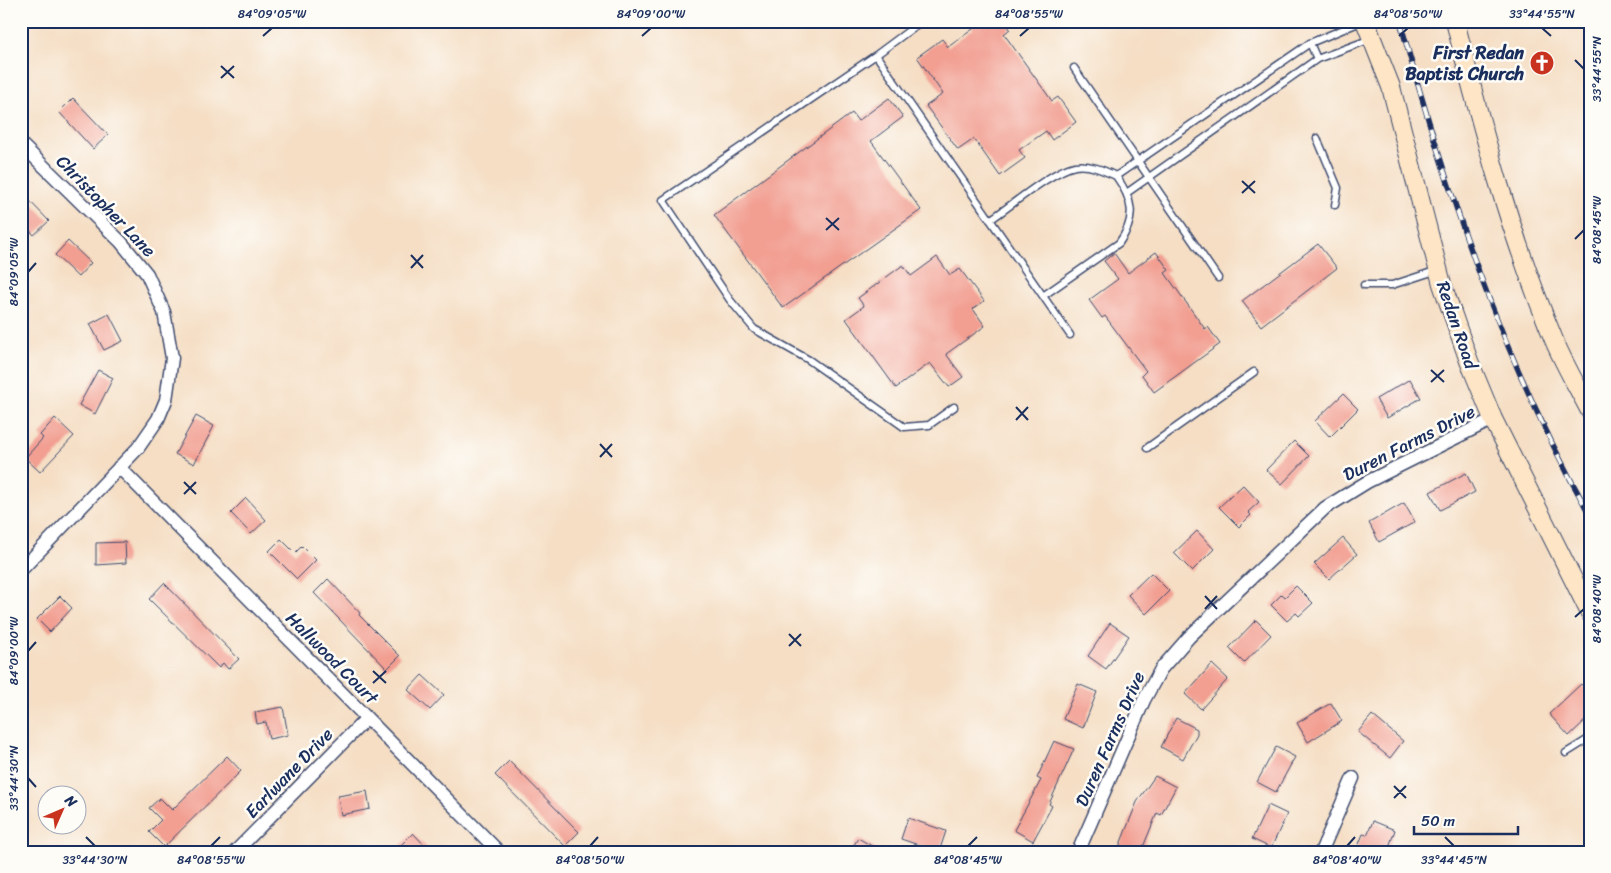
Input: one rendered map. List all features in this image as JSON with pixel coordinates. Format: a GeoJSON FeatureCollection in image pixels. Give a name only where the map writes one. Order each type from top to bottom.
{"type":"FeatureCollection","features":[{"type":"Feature","properties":{"kind":"main road","name":"Redan Road"},"geometry":{"type":"LineString","coordinates":[[1364,21],[1396,103],[1438,270],[1469,361],[1493,419],[1590,613]]}},
{"type":"Feature","properties":{"kind":"main road"},"geometry":{"type":"LineString","coordinates":[[1455,21],[1480,120],[1525,264],[1554,342],[1590,411]]}},
{"type":"Feature","properties":{"kind":"street","name":"Christopher Lane"},"geometry":{"type":"LineString","coordinates":[[21,144],[135,257],[154,286],[164,312],[172,358],[166,400],[158,419],[143,440],[119,467],[21,570]]}},
{"type":"Feature","properties":{"kind":"street","name":"Duren Farms Drive"},"geometry":{"type":"LineString","coordinates":[[1078,852],[1144,700],[1161,669],[1188,637],[1325,508],[1367,482],[1493,419]]}},
{"type":"Feature","properties":{"kind":"street","name":"Hallwood Court"},"geometry":{"type":"LineString","coordinates":[[119,467],[499,852]]}},
{"type":"Feature","properties":{"kind":"street","name":"Earlwane Drive"},"geometry":{"type":"LineString","coordinates":[[235,852],[367,718]]}},
{"type":"Feature","properties":{"kind":"street"},"geometry":{"type":"LineString","coordinates":[[1321,852],[1353,778]]}},
{"type":"Feature","properties":{"kind":"lane"},"geometry":{"type":"LineString","coordinates":[[922,21],[876,55],[663,200],[730,300],[754,329],[809,360],[904,427],[929,425],[954,408]]}},
{"type":"Feature","properties":{"kind":"lane"},"geometry":{"type":"LineString","coordinates":[[1116,176],[1310,43],[1364,21]]}},
{"type":"Feature","properties":{"kind":"lane"},"geometry":{"type":"LineString","coordinates":[[1128,192],[1317,58],[1372,39]]}},
{"type":"Feature","properties":{"kind":"lane"},"geometry":{"type":"LineString","coordinates":[[1310,43],[1317,58]]}},
{"type":"Feature","properties":{"kind":"lane"},"geometry":{"type":"LineString","coordinates":[[876,55],[1070,335]]}},
{"type":"Feature","properties":{"kind":"lane"},"geometry":{"type":"LineString","coordinates":[[1074,68],[1218,278]]}},
{"type":"Feature","properties":{"kind":"lane"},"geometry":{"type":"LineString","coordinates":[[1317,138],[1338,188],[1335,205]]}},
{"type":"Feature","properties":{"kind":"lane"},"geometry":{"type":"LineString","coordinates":[[990,220],[1063,170],[1086,166],[1102,169],[1116,176],[1128,192],[1130,218],[1127,232],[1119,243],[1043,296]]}},
{"type":"Feature","properties":{"kind":"lane"},"geometry":{"type":"LineString","coordinates":[[1364,285],[1392,285],[1438,270]]}},
{"type":"Feature","properties":{"kind":"lane"},"geometry":{"type":"LineString","coordinates":[[1147,448],[1254,372]]}},
{"type":"Feature","properties":{"kind":"lane"},"geometry":{"type":"LineString","coordinates":[[1566,753],[1590,738]]}},
{"type":"Feature","properties":{"kind":"building"},"geometry":{"type":"Polygon","coordinates":[[[968,21],[1005,21],[1010,29],[1004,34],[1052,101],[1058,97],[1076,122],[1052,140],[1046,131],[1019,150],[1025,158],[1000,176],[974,139],[958,150],[926,106],[943,94],[917,57],[942,39],[948,47],[973,29],[968,21]]]}},
{"type":"Feature","properties":{"kind":"building"},"geometry":{"type":"Polygon","coordinates":[[[73,98],[108,135],[93,149],[59,112],[73,98]]]}},
{"type":"Feature","properties":{"kind":"building"},"geometry":{"type":"Polygon","coordinates":[[[889,98],[903,117],[871,141],[921,210],[783,308],[714,215],[852,113],[858,121],[889,98]]]}},
{"type":"Feature","properties":{"kind":"building"},"geometry":{"type":"Polygon","coordinates":[[[21,192],[49,221],[34,235],[21,221],[21,192]]]}},
{"type":"Feature","properties":{"kind":"building"},"geometry":{"type":"Polygon","coordinates":[[[68,241],[91,263],[78,277],[55,255],[68,241]]]}},
{"type":"Feature","properties":{"kind":"building"},"geometry":{"type":"Polygon","coordinates":[[[1318,244],[1337,268],[1261,326],[1242,301],[1318,244]]]}},
{"type":"Feature","properties":{"kind":"building"},"geometry":{"type":"Polygon","coordinates":[[[1156,252],[1169,270],[1165,273],[1205,329],[1208,327],[1220,344],[1154,392],[1142,375],[1146,371],[1105,316],[1102,318],[1089,300],[1118,279],[1104,261],[1114,253],[1128,273],[1156,252]]]}},
{"type":"Feature","properties":{"kind":"building"},"geometry":{"type":"Polygon","coordinates":[[[937,257],[950,275],[960,269],[984,301],[973,309],[985,326],[946,354],[963,377],[949,387],[930,363],[896,388],[846,319],[864,306],[858,298],[903,265],[911,276],[937,257]]]}},
{"type":"Feature","properties":{"kind":"building"},"geometry":{"type":"Polygon","coordinates":[[[109,314],[123,341],[104,350],[90,324],[109,314]]]}},
{"type":"Feature","properties":{"kind":"building"},"geometry":{"type":"Polygon","coordinates":[[[98,370],[113,378],[95,414],[79,405],[98,370]]]}},
{"type":"Feature","properties":{"kind":"building"},"geometry":{"type":"Polygon","coordinates":[[[1410,379],[1421,398],[1387,418],[1376,399],[1410,379]]]}},
{"type":"Feature","properties":{"kind":"building"},"geometry":{"type":"Polygon","coordinates":[[[1343,394],[1358,409],[1330,437],[1315,421],[1343,394]]]}},
{"type":"Feature","properties":{"kind":"building"},"geometry":{"type":"Polygon","coordinates":[[[196,416],[214,426],[194,464],[175,454],[196,416]]]}},
{"type":"Feature","properties":{"kind":"building"},"geometry":{"type":"Polygon","coordinates":[[[55,418],[74,436],[40,472],[25,458],[43,438],[40,435],[55,418]]]}},
{"type":"Feature","properties":{"kind":"building"},"geometry":{"type":"Polygon","coordinates":[[[1294,441],[1309,456],[1282,484],[1266,470],[1294,441]]]}},
{"type":"Feature","properties":{"kind":"building"},"geometry":{"type":"Polygon","coordinates":[[[1466,473],[1475,492],[1440,510],[1430,492],[1466,473]]]}},
{"type":"Feature","properties":{"kind":"building"},"geometry":{"type":"Polygon","coordinates":[[[1243,485],[1259,502],[1248,512],[1251,515],[1239,527],[1219,507],[1243,485]]]}},
{"type":"Feature","properties":{"kind":"building"},"geometry":{"type":"Polygon","coordinates":[[[246,498],[266,520],[251,534],[231,513],[246,498]]]}},
{"type":"Feature","properties":{"kind":"building"},"geometry":{"type":"Polygon","coordinates":[[[1404,503],[1415,522],[1379,542],[1369,523],[1404,503]]]}},
{"type":"Feature","properties":{"kind":"building"},"geometry":{"type":"Polygon","coordinates":[[[1197,531],[1214,549],[1192,571],[1174,553],[1197,531]]]}},
{"type":"Feature","properties":{"kind":"building"},"geometry":{"type":"Polygon","coordinates":[[[1343,538],[1357,554],[1329,579],[1314,564],[1343,538]]]}},
{"type":"Feature","properties":{"kind":"building"},"geometry":{"type":"Polygon","coordinates":[[[281,539],[295,553],[302,546],[316,560],[297,579],[269,551],[281,539]]]}},
{"type":"Feature","properties":{"kind":"building"},"geometry":{"type":"Polygon","coordinates":[[[125,542],[126,563],[96,565],[96,543],[125,542]]]}},
{"type":"Feature","properties":{"kind":"building"},"geometry":{"type":"Polygon","coordinates":[[[1151,573],[1169,591],[1146,614],[1128,595],[1151,573]]]}},
{"type":"Feature","properties":{"kind":"building"},"geometry":{"type":"Polygon","coordinates":[[[328,579],[360,613],[359,615],[400,656],[387,669],[314,593],[328,579]]]}},
{"type":"Feature","properties":{"kind":"building"},"geometry":{"type":"Polygon","coordinates":[[[164,583],[239,659],[228,669],[223,663],[219,668],[149,599],[164,583]]]}},
{"type":"Feature","properties":{"kind":"building"},"geometry":{"type":"Polygon","coordinates":[[[1296,586],[1313,603],[1299,616],[1296,613],[1287,621],[1271,605],[1282,594],[1285,597],[1296,586]]]}},
{"type":"Feature","properties":{"kind":"building"},"geometry":{"type":"Polygon","coordinates":[[[60,596],[72,608],[50,632],[37,619],[60,596]]]}},
{"type":"Feature","properties":{"kind":"building"},"geometry":{"type":"Polygon","coordinates":[[[1256,620],[1271,635],[1244,663],[1229,648],[1256,620]]]}},
{"type":"Feature","properties":{"kind":"building"},"geometry":{"type":"Polygon","coordinates":[[[1110,623],[1129,636],[1106,669],[1088,656],[1110,623]]]}},
{"type":"Feature","properties":{"kind":"building"},"geometry":{"type":"Polygon","coordinates":[[[1212,664],[1228,679],[1201,709],[1185,694],[1212,664]]]}},
{"type":"Feature","properties":{"kind":"building"},"geometry":{"type":"Polygon","coordinates":[[[422,675],[444,695],[430,710],[408,690],[422,675]]]}},
{"type":"Feature","properties":{"kind":"building"},"geometry":{"type":"Polygon","coordinates":[[[1078,684],[1097,692],[1083,728],[1063,719],[1078,684]]]}},
{"type":"Feature","properties":{"kind":"building"},"geometry":{"type":"Polygon","coordinates":[[[1581,684],[1590,693],[1590,716],[1569,736],[1549,714],[1581,684]]]}},
{"type":"Feature","properties":{"kind":"building"},"geometry":{"type":"Polygon","coordinates":[[[1331,703],[1342,721],[1308,742],[1297,723],[1331,703]]]}},
{"type":"Feature","properties":{"kind":"building"},"geometry":{"type":"Polygon","coordinates":[[[283,707],[288,735],[269,739],[266,722],[257,724],[255,712],[283,707]]]}},
{"type":"Feature","properties":{"kind":"building"},"geometry":{"type":"Polygon","coordinates":[[[1372,715],[1403,741],[1390,758],[1358,732],[1372,715]]]}},
{"type":"Feature","properties":{"kind":"building"},"geometry":{"type":"Polygon","coordinates":[[[1176,718],[1197,729],[1197,734],[1183,759],[1161,747],[1176,718]]]}},
{"type":"Feature","properties":{"kind":"building"},"geometry":{"type":"Polygon","coordinates":[[[1054,741],[1074,749],[1049,804],[1052,806],[1033,841],[1014,830],[1041,780],[1037,778],[1054,741]]]}},
{"type":"Feature","properties":{"kind":"building"},"geometry":{"type":"Polygon","coordinates":[[[1276,747],[1295,757],[1276,792],[1257,782],[1276,747]]]}},
{"type":"Feature","properties":{"kind":"building"},"geometry":{"type":"Polygon","coordinates":[[[227,756],[241,771],[164,847],[149,832],[161,820],[149,808],[160,798],[172,810],[227,756]]]}},
{"type":"Feature","properties":{"kind":"building"},"geometry":{"type":"Polygon","coordinates":[[[509,761],[579,832],[565,846],[495,775],[509,761]]]}},
{"type":"Feature","properties":{"kind":"building"},"geometry":{"type":"Polygon","coordinates":[[[1155,776],[1176,787],[1161,815],[1157,813],[1141,852],[1117,852],[1137,802],[1155,776]]]}},
{"type":"Feature","properties":{"kind":"building"},"geometry":{"type":"Polygon","coordinates":[[[367,791],[370,809],[341,815],[338,796],[367,791]]]}},
{"type":"Feature","properties":{"kind":"building"},"geometry":{"type":"Polygon","coordinates":[[[1268,805],[1287,814],[1271,848],[1252,839],[1268,805]]]}},
{"type":"Feature","properties":{"kind":"building"},"geometry":{"type":"Polygon","coordinates":[[[908,818],[946,831],[939,852],[901,839],[908,818]]]}},
{"type":"Feature","properties":{"kind":"building"},"geometry":{"type":"Polygon","coordinates":[[[1373,821],[1395,830],[1389,847],[1386,846],[1384,852],[1364,852],[1357,849],[1363,834],[1367,835],[1373,821]]]}},
{"type":"Feature","properties":{"kind":"building"},"geometry":{"type":"Polygon","coordinates":[[[413,833],[431,852],[405,852],[400,846],[413,833]]]}},
{"type":"Feature","properties":{"kind":"building"},"geometry":{"type":"Polygon","coordinates":[[[858,838],[882,852],[850,852],[858,838]]]}},
{"type":"Feature","properties":{"kind":"railway"},"geometry":{"type":"LineString","coordinates":[[1400,21],[1437,149],[1480,274],[1530,396],[1558,456],[1590,515]]}},
{"type":"Feature","properties":{"kind":"place","name":"First Redan Baptist Church"},"geometry":{"type":"Point","coordinates":[1542,63]}}]}
